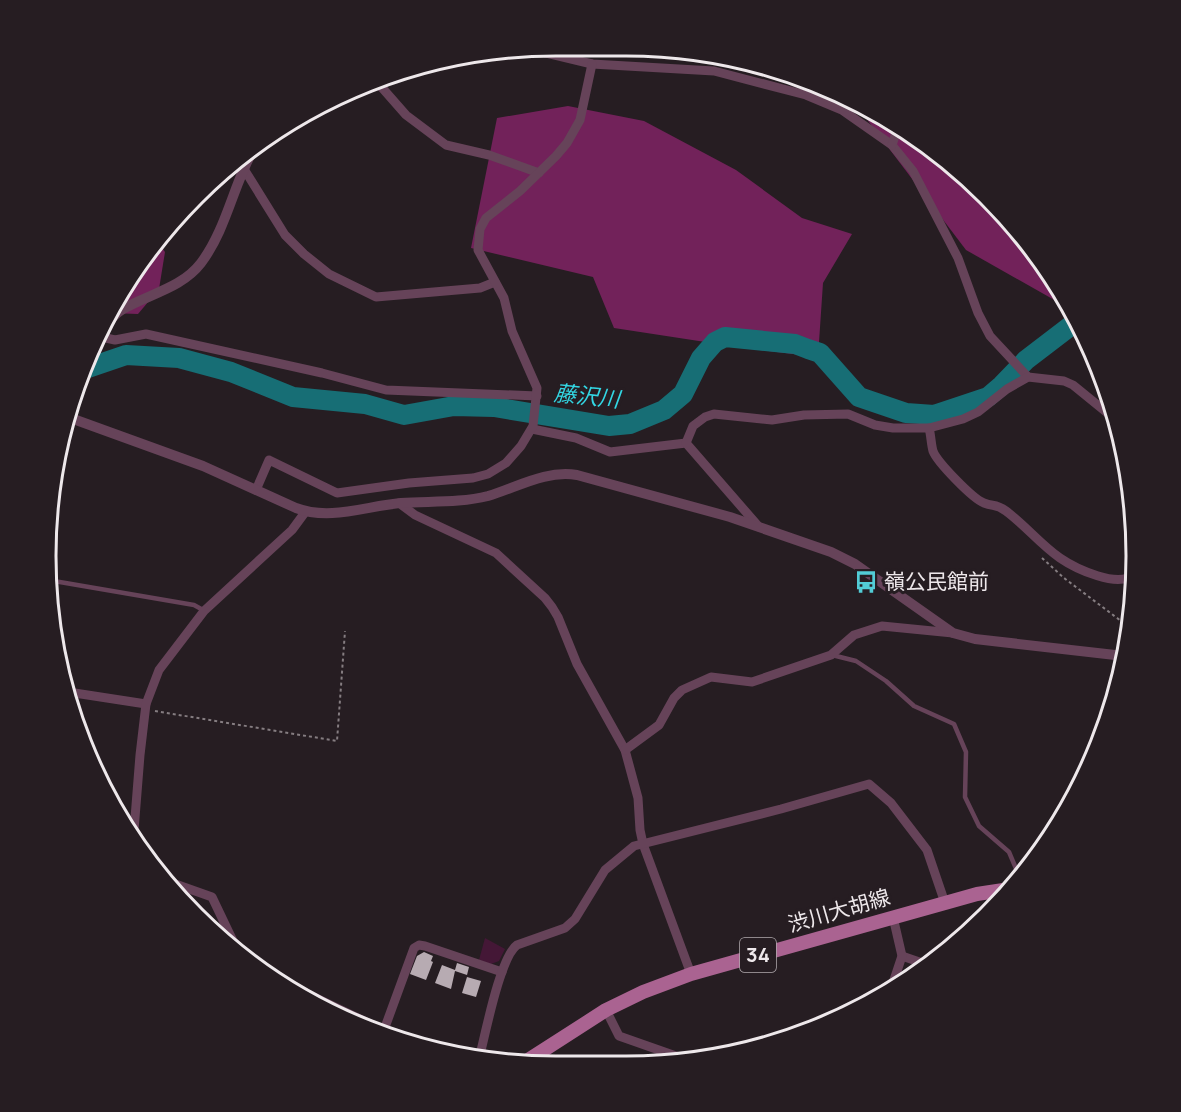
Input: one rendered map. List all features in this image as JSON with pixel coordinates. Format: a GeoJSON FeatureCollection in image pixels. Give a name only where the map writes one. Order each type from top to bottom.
{"type":"FeatureCollection","features":[{"type":"Feature","properties":{"kind":"main road","name":"渋川大胡線"},"geometry":{"type":"LineString","coordinates":[[535,1055],[606,1010],[691,974],[945,903],[995,892]]}},
{"type":"Feature","properties":{"kind":"street"},"geometry":{"type":"LineString","coordinates":[[557,56],[592,64],[714,71],[806,95],[842,110],[892,146],[913,171],[958,258],[978,313],[990,336],[1028,377]]}},
{"type":"Feature","properties":{"kind":"street"},"geometry":{"type":"LineString","coordinates":[[256,490],[269,460],[337,493],[399,484],[472,478],[488,474],[506,463],[533,428],[537,388],[512,331],[504,298],[478,249],[480,229],[486,218],[520,191],[556,156],[574,132],[580,120],[592,64]]}},
{"type":"Feature","properties":{"kind":"street"},"geometry":{"type":"LineString","coordinates":[[382,87],[406,115],[446,145],[489,155],[539,173]]}},
{"type":"Feature","properties":{"kind":"street"},"geometry":{"type":"LineString","coordinates":[[892,146],[895,135]]}},
{"type":"Feature","properties":{"kind":"street"},"geometry":{"type":"LineString","coordinates":[[121,310],[172,287],[200,264],[218,235],[248,162]]}},
{"type":"Feature","properties":{"kind":"street"},"geometry":{"type":"LineString","coordinates":[[241,167],[285,235],[304,254],[329,274],[376,297],[480,288],[495,282]]}},
{"type":"Feature","properties":{"kind":"street"},"geometry":{"type":"LineString","coordinates":[[105,339],[115,340],[146,334],[322,373],[386,390],[537,398]]}},
{"type":"Feature","properties":{"kind":"street"},"geometry":{"type":"LineString","coordinates":[[686,443],[693,426],[705,417],[714,414],[772,420],[804,415],[848,414],[875,425],[893,428],[929,428],[963,419],[978,412],[1007,388],[1028,377],[1064,381],[1085,393],[1103,409]]}},
{"type":"Feature","properties":{"kind":"street"},"geometry":{"type":"LineString","coordinates":[[75,420],[203,466],[306,512],[338,513],[399,503],[475,499],[553,474],[569,474],[730,517],[831,552],[855,564],[953,633]]}},
{"type":"Feature","properties":{"kind":"street"},"geometry":{"type":"LineString","coordinates":[[533,428],[576,438],[610,452],[686,443]]}},
{"type":"Feature","properties":{"kind":"street"},"geometry":{"type":"LineString","coordinates":[[929,428],[936,456],[959,483],[977,499],[985,504],[997,505],[1006,511],[1057,556],[1069,563],[1088,572],[1115,580],[1125,580]]}},
{"type":"Feature","properties":{"kind":"street"},"geometry":{"type":"LineString","coordinates":[[686,443],[759,527]]}},
{"type":"Feature","properties":{"kind":"street"},"geometry":{"type":"LineString","coordinates":[[399,503],[415,515],[496,553],[545,598],[558,617],[577,663],[625,750],[638,798],[643,844],[691,974]]}},
{"type":"Feature","properties":{"kind":"street"},"geometry":{"type":"LineString","coordinates":[[135,826],[146,707],[159,670],[204,611],[292,530],[306,512]]}},
{"type":"Feature","properties":{"kind":"street"},"geometry":{"type":"LineString","coordinates":[[625,750],[658,725],[674,698],[682,690],[711,677],[752,682],[831,654],[854,635],[882,626],[953,633],[975,639],[1116,655]]}},
{"type":"Feature","properties":{"kind":"street"},"geometry":{"type":"LineString","coordinates":[[75,693],[146,707]]}},
{"type":"Feature","properties":{"kind":"street"},"geometry":{"type":"LineString","coordinates":[[480,1050],[506,957],[514,947],[565,928],[575,919],[605,870],[630,849],[643,844],[869,784],[891,803],[927,850],[945,903]]}},
{"type":"Feature","properties":{"kind":"street"},"geometry":{"type":"LineString","coordinates":[[180,886],[212,897],[229,935]]}},
{"type":"Feature","properties":{"kind":"street"},"geometry":{"type":"LineString","coordinates":[[893,917],[902,956],[895,977]]}},
{"type":"Feature","properties":{"kind":"street"},"geometry":{"type":"LineString","coordinates":[[385,1026],[411,952],[419,945],[502,972]]}},
{"type":"Feature","properties":{"kind":"street"},"geometry":{"type":"LineString","coordinates":[[902,956],[918,962]]}},
{"type":"Feature","properties":{"kind":"street"},"geometry":{"type":"LineString","coordinates":[[606,1010],[619,1036],[670,1054]]}},
{"type":"Feature","properties":{"kind":"lane"},"geometry":{"type":"LineString","coordinates":[[57,582],[194,605],[204,611]]}},
{"type":"Feature","properties":{"kind":"lane"},"geometry":{"type":"LineString","coordinates":[[831,654],[856,661],[886,681],[914,706],[954,724],[966,752],[965,797],[979,826],[1009,852],[1016,868]]}},
{"type":"Feature","properties":{"kind":"path"},"geometry":{"type":"LineString","coordinates":[[146,707],[337,741],[345,631]]}},
{"type":"Feature","properties":{"kind":"shaded area"},"geometry":{"type":"Polygon","coordinates":[[[568,106],[644,121],[736,170],[802,218],[852,234],[823,283],[818,357],[614,328],[593,277],[471,248],[497,118],[568,106]]]}},
{"type":"Feature","properties":{"kind":"shaded area"},"geometry":{"type":"Polygon","coordinates":[[[866,118],[930,159],[979,202],[1022,251],[1054,300],[966,250],[866,118]]]}},
{"type":"Feature","properties":{"kind":"shaded area"},"geometry":{"type":"Polygon","coordinates":[[[162,248],[165,252],[159,289],[138,314],[119,313],[162,248]]]}},
{"type":"Feature","properties":{"kind":"shaded area"},"geometry":{"type":"Polygon","coordinates":[[[485,938],[505,949],[499,961],[491,964],[479,960],[485,938]]]}},
{"type":"Feature","properties":{"kind":"building"},"geometry":{"type":"Polygon","coordinates":[[[424,952],[433,956],[426,980],[410,974],[417,956],[424,952]]]}},
{"type":"Feature","properties":{"kind":"building"},"geometry":{"type":"Polygon","coordinates":[[[457,963],[469,967],[467,975],[455,971],[451,989],[435,983],[442,965],[455,970],[457,963]]]}},
{"type":"Feature","properties":{"kind":"building"},"geometry":{"type":"Polygon","coordinates":[[[467,977],[481,981],[476,997],[462,993],[467,977]]]}},
{"type":"Feature","properties":{"kind":"waterway","name":"藤沢川"},"geometry":{"type":"LineString","coordinates":[[93,366],[126,355],[179,358],[231,372],[293,397],[365,404],[404,415],[454,406],[494,407],[609,426],[630,424],[664,410],[683,394],[701,358],[715,342],[725,337],[795,344],[820,353],[859,397],[906,413],[934,415],[988,397],[1026,360],[1069,327]]}},
{"type":"Feature","properties":{"kind":"place","name":"嶺公民館前"},"geometry":{"type":"Point","coordinates":[866,582]}}]}
